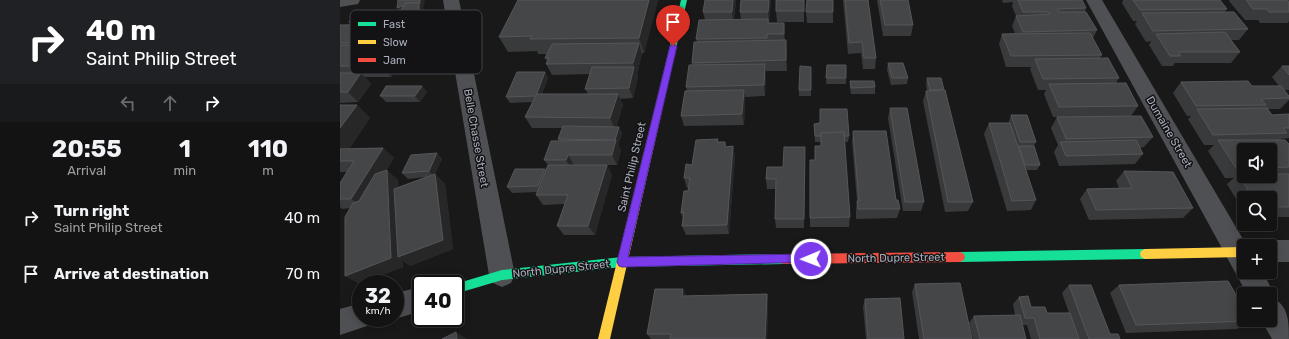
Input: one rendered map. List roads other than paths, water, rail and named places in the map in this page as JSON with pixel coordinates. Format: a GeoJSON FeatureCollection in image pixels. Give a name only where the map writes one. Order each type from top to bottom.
{"type":"FeatureCollection","features":[{"type":"Feature","properties":{"kind":"street"},"geometry":{"type":"LineString","coordinates":[[340,2],[352,0]]}},
{"type":"Feature","properties":{"kind":"street","name":"Belle Chasse Street"},"geometry":{"type":"LineString","coordinates":[[451,0],[453,10]]}},
{"type":"Feature","properties":{"kind":"street","name":"Saint Philip Street"},"geometry":{"type":"LineString","coordinates":[[604,339],[684,0]]}},
{"type":"Feature","properties":{"kind":"street","name":"Dumaine Street"},"geometry":{"type":"LineString","coordinates":[[1094,0],[1237,250]]}},
{"type":"Feature","properties":{"kind":"street","name":"Belle Chasse Street"},"geometry":{"type":"LineString","coordinates":[[465,74],[502,275]]}},
{"type":"Feature","properties":{"kind":"street"},"geometry":{"type":"LineString","coordinates":[[1277,251],[1289,251]]}},
{"type":"Feature","properties":{"kind":"street","name":"North Dupre Street"},"geometry":{"type":"LineString","coordinates":[[464,286],[502,275],[622,262],[1237,260]]}},
{"type":"Feature","properties":{"kind":"street"},"geometry":{"type":"LineString","coordinates":[[340,322],[352,319]]}},
{"type":"Feature","properties":{"kind":"street"},"geometry":{"type":"LineString","coordinates":[[1277,322],[1287,339]]}}]}
